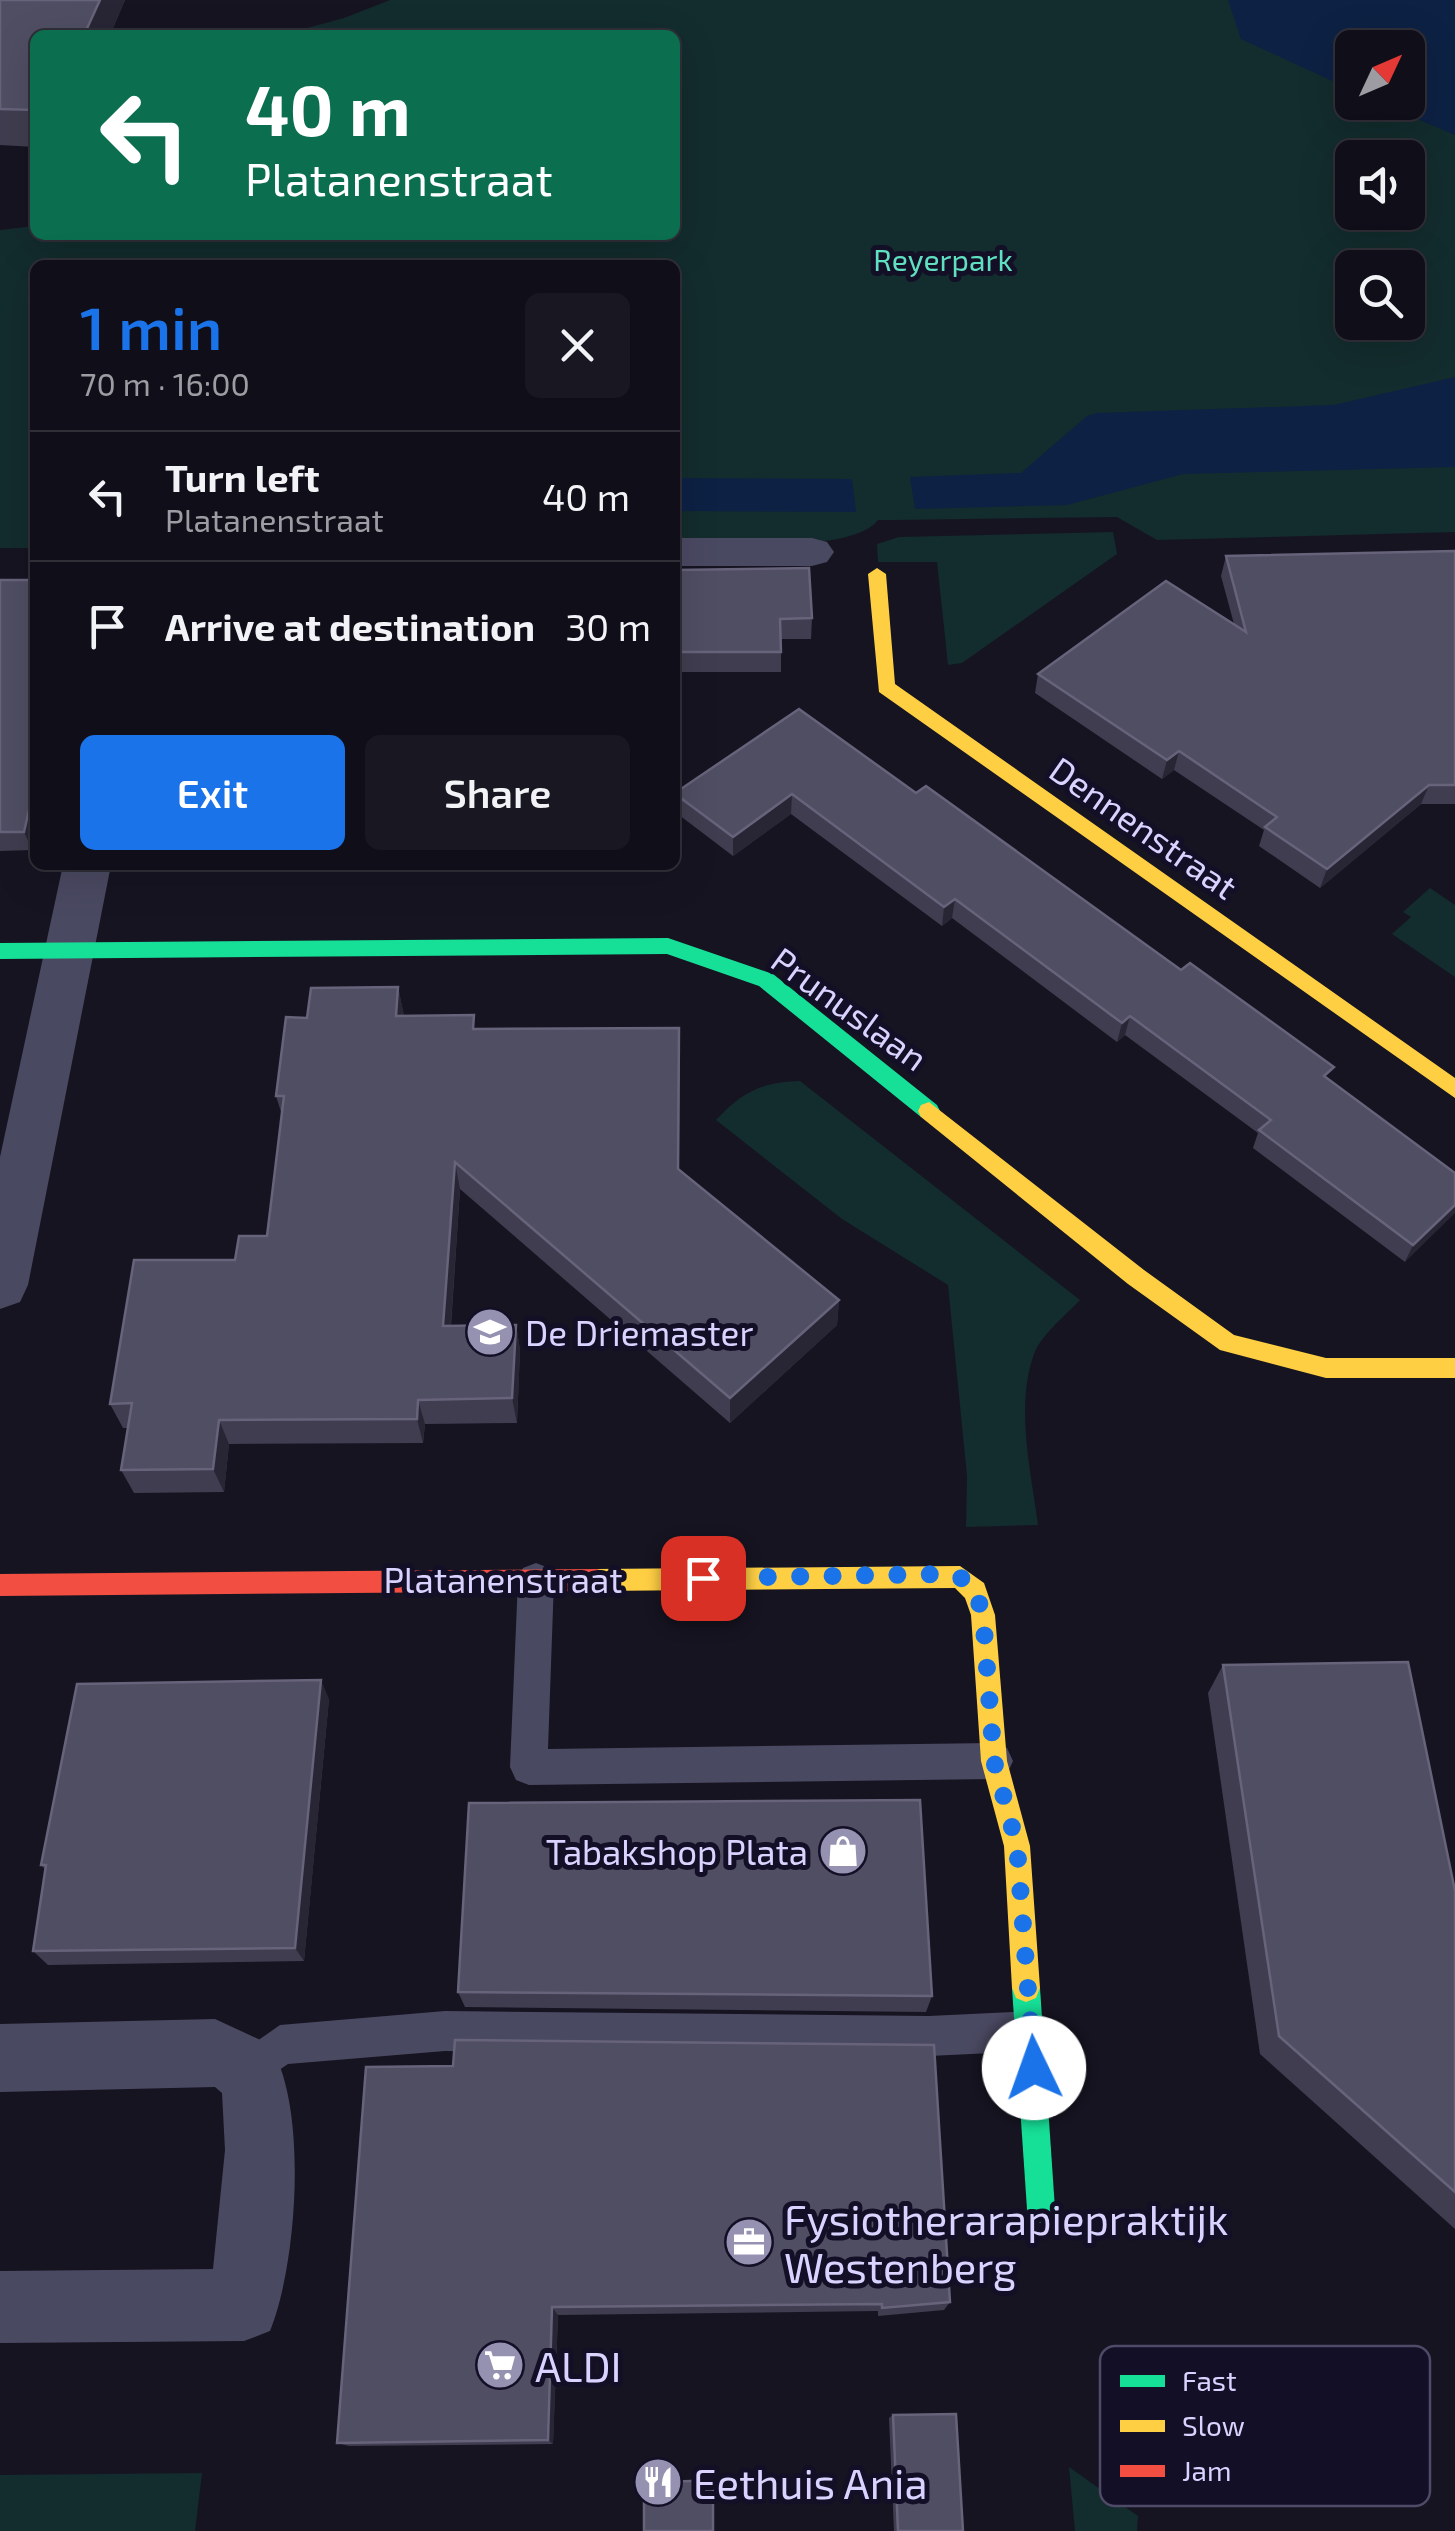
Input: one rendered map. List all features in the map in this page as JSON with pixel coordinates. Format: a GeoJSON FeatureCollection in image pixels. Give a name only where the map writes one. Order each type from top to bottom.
{"type":"FeatureCollection","features":[{"type":"Feature","properties":{"kind":"street"},"geometry":{"type":"LineString","coordinates":[[680,552],[812,552]]}},
{"type":"Feature","properties":{"kind":"street","name":"Dennenstraat"},"geometry":{"type":"LineString","coordinates":[[878,574],[886,687],[1455,1089]]}},
{"type":"Feature","properties":{"kind":"street"},"geometry":{"type":"LineString","coordinates":[[0,1285],[86,870]]}},
{"type":"Feature","properties":{"kind":"street","name":"Prunuslaan"},"geometry":{"type":"LineString","coordinates":[[0,951],[668,946],[766,980],[1136,1277],[1228,1343],[1326,1368],[1455,1368]]}},
{"type":"Feature","properties":{"kind":"street","name":"Platanenstraat"},"geometry":{"type":"LineString","coordinates":[[0,1585],[960,1577],[975,1590],[983,1615],[994,1761],[1017,1846],[1041,2210]]}},
{"type":"Feature","properties":{"kind":"street"},"geometry":{"type":"LineString","coordinates":[[0,2058],[214,2053],[233,2058],[248,2072],[260,2119],[244,2305],[0,2307]]}},
{"type":"Feature","properties":{"kind":"lane"},"geometry":{"type":"LineString","coordinates":[[536,1580],[529,1767],[994,1761]]}},
{"type":"Feature","properties":{"kind":"lane"},"geometry":{"type":"LineString","coordinates":[[248,2072],[280,2045],[445,2031],[929,2036],[1032,2031]]}},
{"type":"Feature","properties":{"kind":"green space","name":"Reyerpark"},"geometry":{"type":"Polygon","coordinates":[[[390,0],[1455,0],[1455,532],[1157,540],[1117,517],[878,520],[864,531],[814,542],[680,541],[680,260],[30,260],[30,548],[0,548],[0,230],[30,227],[30,240],[680,240],[680,30],[300,30],[390,0]]]}},
{"type":"Feature","properties":{"kind":"green space"},"geometry":{"type":"Polygon","coordinates":[[[1113,532],[1117,554],[962,663],[948,665],[937,562],[878,562],[877,544],[899,537],[1113,532]]]}},
{"type":"Feature","properties":{"kind":"green space"},"geometry":{"type":"Polygon","coordinates":[[[1430,888],[1455,905],[1455,977],[1392,934],[1411,917],[1403,912],[1430,888]]]}},
{"type":"Feature","properties":{"kind":"green space"},"geometry":{"type":"Polygon","coordinates":[[[800,1081],[1080,1300],[1042,1340],[1028,1374],[1026,1439],[1038,1525],[966,1527],[967,1476],[948,1285],[842,1219],[716,1120],[754,1090],[800,1081]]]}},
{"type":"Feature","properties":{"kind":"green space"},"geometry":{"type":"Polygon","coordinates":[[[1069,2467],[1100,2489],[1100,2506],[1124,2506],[1138,2516],[1137,2531],[1075,2531],[1069,2467]]]}},
{"type":"Feature","properties":{"kind":"green space"},"geometry":{"type":"Polygon","coordinates":[[[202,2473],[195,2531],[0,2531],[0,2475],[202,2473]]]}},
{"type":"Feature","properties":{"kind":"water"},"geometry":{"type":"Polygon","coordinates":[[[1228,0],[1455,0],[1455,135],[1420,120],[1425,120],[1425,30],[1335,30],[1335,82],[1241,39],[1228,0]]]}},
{"type":"Feature","properties":{"kind":"water"},"geometry":{"type":"Polygon","coordinates":[[[1455,377],[1455,467],[1183,474],[1067,505],[915,509],[910,477],[1021,473],[1087,416],[1097,413],[1334,405],[1455,377]]]}},
{"type":"Feature","properties":{"kind":"water"},"geometry":{"type":"Polygon","coordinates":[[[680,478],[852,479],[856,512],[680,511],[680,478]]]}},
{"type":"Feature","properties":{"kind":"building"},"geometry":{"type":"Polygon","coordinates":[[[0,0],[100,0],[86,30],[30,30],[30,110],[0,109],[0,0]]]}},
{"type":"Feature","properties":{"kind":"building"},"geometry":{"type":"Polygon","coordinates":[[[1455,551],[1455,785],[1429,785],[1327,869],[1265,827],[1277,817],[1179,751],[1167,760],[1038,674],[1166,581],[1246,632],[1226,556],[1455,551]]]}},
{"type":"Feature","properties":{"kind":"building"},"geometry":{"type":"Polygon","coordinates":[[[809,568],[812,618],[780,619],[781,652],[680,652],[680,570],[809,568]]]}},
{"type":"Feature","properties":{"kind":"building"},"geometry":{"type":"Polygon","coordinates":[[[0,580],[30,580],[30,805],[24,832],[0,832],[0,580]]]}},
{"type":"Feature","properties":{"kind":"building"},"geometry":{"type":"Polygon","coordinates":[[[799,709],[916,793],[926,786],[1181,970],[1190,963],[1334,1067],[1324,1076],[1455,1173],[1455,1205],[1413,1245],[1259,1130],[1271,1120],[1130,1016],[1122,1023],[955,899],[944,907],[792,794],[733,837],[680,797],[680,790],[799,709]]]}},
{"type":"Feature","properties":{"kind":"building"},"geometry":{"type":"Polygon","coordinates":[[[398,987],[396,1016],[474,1015],[473,1029],[679,1028],[678,1169],[839,1300],[730,1398],[455,1162],[443,1326],[516,1325],[512,1398],[418,1400],[417,1419],[219,1420],[213,1469],[121,1470],[132,1403],[110,1404],[134,1260],[235,1260],[239,1236],[267,1236],[284,1096],[276,1096],[286,1017],[307,1018],[311,988],[398,987]]]}},
{"type":"Feature","properties":{"kind":"building"},"geometry":{"type":"Polygon","coordinates":[[[1408,1662],[1455,1891],[1455,2192],[1279,2036],[1223,1665],[1408,1662]]]}},
{"type":"Feature","properties":{"kind":"building"},"geometry":{"type":"Polygon","coordinates":[[[321,1680],[295,1948],[33,1951],[46,1865],[41,1865],[77,1684],[321,1680]]]}},
{"type":"Feature","properties":{"kind":"building"},"geometry":{"type":"Polygon","coordinates":[[[920,1800],[932,1996],[458,1992],[469,1803],[920,1800]]]}},
{"type":"Feature","properties":{"kind":"building"},"geometry":{"type":"Polygon","coordinates":[[[455,2040],[934,2045],[950,2302],[882,2308],[882,2304],[552,2307],[548,2440],[337,2443],[366,2067],[453,2066],[455,2040]]]}},
{"type":"Feature","properties":{"kind":"building"},"geometry":{"type":"Polygon","coordinates":[[[956,2414],[963,2531],[898,2531],[893,2415],[956,2414]]]}},
{"type":"Feature","properties":{"kind":"building"},"geometry":{"type":"Polygon","coordinates":[[[713,2480],[713,2531],[644,2531],[644,2483],[713,2480]]]}},
{"type":"Feature","properties":{"kind":"traffic: fast"},"geometry":{"type":"LineString","coordinates":[[0,951],[668,946],[766,980],[929,1111]]}},
{"type":"Feature","properties":{"kind":"traffic: fast"},"geometry":{"type":"LineString","coordinates":[[1026,1988],[1041,2209]]}},
{"type":"Feature","properties":{"kind":"traffic: slow"},"geometry":{"type":"LineString","coordinates":[[877,574],[886,687],[1455,1089]]}},
{"type":"Feature","properties":{"kind":"traffic: slow"},"geometry":{"type":"LineString","coordinates":[[929,1111],[1136,1277],[1228,1343],[1326,1368],[1455,1368]]}},
{"type":"Feature","properties":{"kind":"traffic: slow"},"geometry":{"type":"LineString","coordinates":[[597,1580],[960,1577],[975,1591],[983,1615],[994,1761],[1017,1846],[1026,1988]]}},
{"type":"Feature","properties":{"kind":"traffic: jam"},"geometry":{"type":"LineString","coordinates":[[0,1585],[597,1580]]}},
{"type":"Feature","properties":{"kind":"place","name":"De Driemaster"},"geometry":{"type":"Point","coordinates":[490,1332]}},
{"type":"Feature","properties":{"kind":"place","name":"Tabakshop Plata"},"geometry":{"type":"Point","coordinates":[843,1851]}},
{"type":"Feature","properties":{"kind":"place","name":"Fysiotherarapiepraktijk Westenberg"},"geometry":{"type":"Point","coordinates":[749,2242]}},
{"type":"Feature","properties":{"kind":"place","name":"ALDI"},"geometry":{"type":"Point","coordinates":[500,2365]}},
{"type":"Feature","properties":{"kind":"place","name":"Eethuis Ania"},"geometry":{"type":"Point","coordinates":[658,2482]}},
{"type":"Feature","properties":{"kind":"route"},"geometry":{"type":"LineString","coordinates":[[703,1578],[949,1574],[960,1577],[975,1590],[983,1615],[988,1660],[994,1761],[1017,1846],[1034,2068]]}}]}
